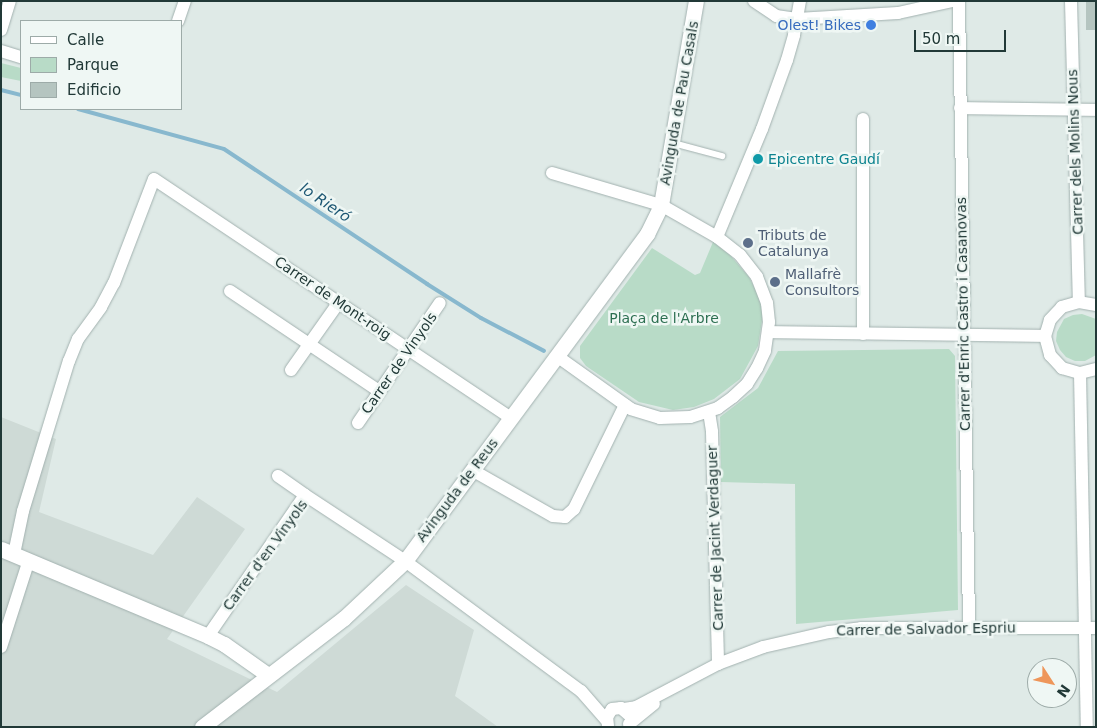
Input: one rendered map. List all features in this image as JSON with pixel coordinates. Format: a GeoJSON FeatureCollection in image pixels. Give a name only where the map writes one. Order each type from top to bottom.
{"type":"FeatureCollection","features":[{"type":"Feature","properties":{"kind":"street"},"geometry":{"type":"LineString","coordinates":[[1,30],[10,1]]}},
{"type":"Feature","properties":{"kind":"street"},"geometry":{"type":"LineString","coordinates":[[178,20],[185,1]]}},
{"type":"Feature","properties":{"kind":"street","name":"Avinguda de Pau Casals"},"geometry":{"type":"LineString","coordinates":[[662,206],[696,1]]}},
{"type":"Feature","properties":{"kind":"street"},"geometry":{"type":"LineString","coordinates":[[754,1],[776,16],[797,19],[898,13],[952,1]]}},
{"type":"Feature","properties":{"kind":"street"},"geometry":{"type":"LineString","coordinates":[[717,236],[762,129],[787,60],[800,1]]}},
{"type":"Feature","properties":{"kind":"street","name":"Carrer d'Enric Castro i Casanovas"},"geometry":{"type":"LineString","coordinates":[[959,1],[969,627]]}},
{"type":"Feature","properties":{"kind":"street","name":"Carrer dels Molins Nous"},"geometry":{"type":"LineString","coordinates":[[1071,1],[1079,302]]}},
{"type":"Feature","properties":{"kind":"street"},"geometry":{"type":"LineString","coordinates":[[1,51],[20,57]]}},
{"type":"Feature","properties":{"kind":"street"},"geometry":{"type":"LineString","coordinates":[[960,108],[1096,110]]}},
{"type":"Feature","properties":{"kind":"street"},"geometry":{"type":"LineString","coordinates":[[863,119],[863,334]]}},
{"type":"Feature","properties":{"kind":"street"},"geometry":{"type":"LineString","coordinates":[[552,173],[662,206],[717,236],[740,254],[757,277],[767,304],[768,332],[762,360],[747,384],[734,397],[709,412],[690,417],[665,418],[640,413],[625,405],[557,356]]}},
{"type":"Feature","properties":{"kind":"street","name":"Carrer de Mont-roig"},"geometry":{"type":"LineString","coordinates":[[5,552],[23,511],[78,339],[101,307],[114,283],[154,179],[511,418]]}},
{"type":"Feature","properties":{"kind":"street","name":"Avinguda de Reus"},"geometry":{"type":"LineString","coordinates":[[202,727],[344,618],[405,561],[631,258],[655,222],[662,206]]}},
{"type":"Feature","properties":{"kind":"street"},"geometry":{"type":"LineString","coordinates":[[230,291],[379,391]]}},
{"type":"Feature","properties":{"kind":"street"},"geometry":{"type":"LineString","coordinates":[[291,370],[339,302]]}},
{"type":"Feature","properties":{"kind":"street"},"geometry":{"type":"LineString","coordinates":[[1096,305],[1079,302],[1070,303],[1055,312],[1045,336],[1050,354],[1055,362],[1071,371],[1080,373],[1096,369]]}},
{"type":"Feature","properties":{"kind":"street","name":"Carrer de Vinyols"},"geometry":{"type":"LineString","coordinates":[[358,423],[440,303]]}},
{"type":"Feature","properties":{"kind":"street"},"geometry":{"type":"LineString","coordinates":[[768,332],[1045,336]]}},
{"type":"Feature","properties":{"kind":"street"},"geometry":{"type":"LineString","coordinates":[[1080,373],[1090,628],[1087,727]]}},
{"type":"Feature","properties":{"kind":"street"},"geometry":{"type":"LineString","coordinates":[[472,470],[553,516],[565,517],[574,509],[625,405]]}},
{"type":"Feature","properties":{"kind":"street","name":"Carrer de Jacint Verdaguer"},"geometry":{"type":"LineString","coordinates":[[709,412],[712,432],[718,664]]}},
{"type":"Feature","properties":{"kind":"street"},"geometry":{"type":"LineString","coordinates":[[278,476],[304,495]]}},
{"type":"Feature","properties":{"kind":"street","name":"Carrer d'en Vinyols"},"geometry":{"type":"LineString","coordinates":[[208,636],[304,495],[405,561],[581,691]]}},
{"type":"Feature","properties":{"kind":"street"},"geometry":{"type":"LineString","coordinates":[[5,552],[29,560],[208,636],[224,644],[268,675]]}},
{"type":"Feature","properties":{"kind":"street"},"geometry":{"type":"LineString","coordinates":[[1,647],[29,560]]}},
{"type":"Feature","properties":{"kind":"street","name":"Carrer de Salvador Espriu"},"geometry":{"type":"LineString","coordinates":[[619,708],[636,707],[718,664],[764,647],[829,632],[861,628],[1090,628]]}},
{"type":"Feature","properties":{"kind":"street","name":"Carrer de Salvador Espriu"},"geometry":{"type":"LineString","coordinates":[[628,725],[678,686]]}},
{"type":"Feature","properties":{"kind":"street"},"geometry":{"type":"LineString","coordinates":[[581,691],[630,715],[628,725]]}},
{"type":"Feature","properties":{"kind":"street"},"geometry":{"type":"LineString","coordinates":[[581,691],[607,725]]}},
{"type":"Feature","properties":{"kind":"street"},"geometry":{"type":"LineString","coordinates":[[607,725],[609,711],[619,708]]}},
{"type":"Feature","properties":{"kind":"lane"},"geometry":{"type":"LineString","coordinates":[[673,143],[722,156]]}},
{"type":"Feature","properties":{"kind":"shaded area"},"geometry":{"type":"Polygon","coordinates":[[[1,417],[56,439],[39,512],[153,555],[197,497],[245,529],[167,639],[277,692],[406,585],[474,630],[455,696],[498,727],[1,727],[1,417]]]}},
{"type":"Feature","properties":{"kind":"green space"},"geometry":{"type":"Polygon","coordinates":[[[1,63],[20,68],[20,81],[1,77],[1,63]]]}},
{"type":"Feature","properties":{"kind":"green space","name":"Plaça de l'Arbre"},"geometry":{"type":"Polygon","coordinates":[[[713,242],[730,255],[749,277],[758,294],[763,314],[758,346],[740,379],[714,399],[694,407],[673,410],[639,402],[586,366],[580,358],[580,346],[652,248],[695,275],[700,273],[713,242]]]}},
{"type":"Feature","properties":{"kind":"green space"},"geometry":{"type":"Polygon","coordinates":[[[1082,314],[1096,319],[1096,355],[1085,361],[1075,361],[1066,357],[1060,350],[1056,341],[1057,332],[1064,319],[1082,314]]]}},
{"type":"Feature","properties":{"kind":"green space"},"geometry":{"type":"Polygon","coordinates":[[[949,349],[955,356],[958,610],[796,624],[795,484],[721,482],[720,417],[758,388],[778,351],[949,349]]]}},
{"type":"Feature","properties":{"kind":"building"},"geometry":{"type":"Polygon","coordinates":[[[1086,1],[1096,1],[1096,30],[1086,30],[1086,1]]]}},
{"type":"Feature","properties":{"kind":"waterway","name":"lo Rieró"},"geometry":{"type":"LineString","coordinates":[[1,90],[20,95]]}},
{"type":"Feature","properties":{"kind":"waterway","name":"lo Rieró"},"geometry":{"type":"LineString","coordinates":[[82,110],[224,149],[427,284],[481,318],[544,351]]}},
{"type":"Feature","properties":{"kind":"place","name":"Olest! Bikes"},"geometry":{"type":"Point","coordinates":[871,25]}},
{"type":"Feature","properties":{"kind":"place","name":"Epicentre Gaudí"},"geometry":{"type":"Point","coordinates":[758,159]}},
{"type":"Feature","properties":{"kind":"place","name":"Tributs de Catalunya"},"geometry":{"type":"Point","coordinates":[748,243]}},
{"type":"Feature","properties":{"kind":"place","name":"Mallafrè Consultors"},"geometry":{"type":"Point","coordinates":[775,282]}}]}
